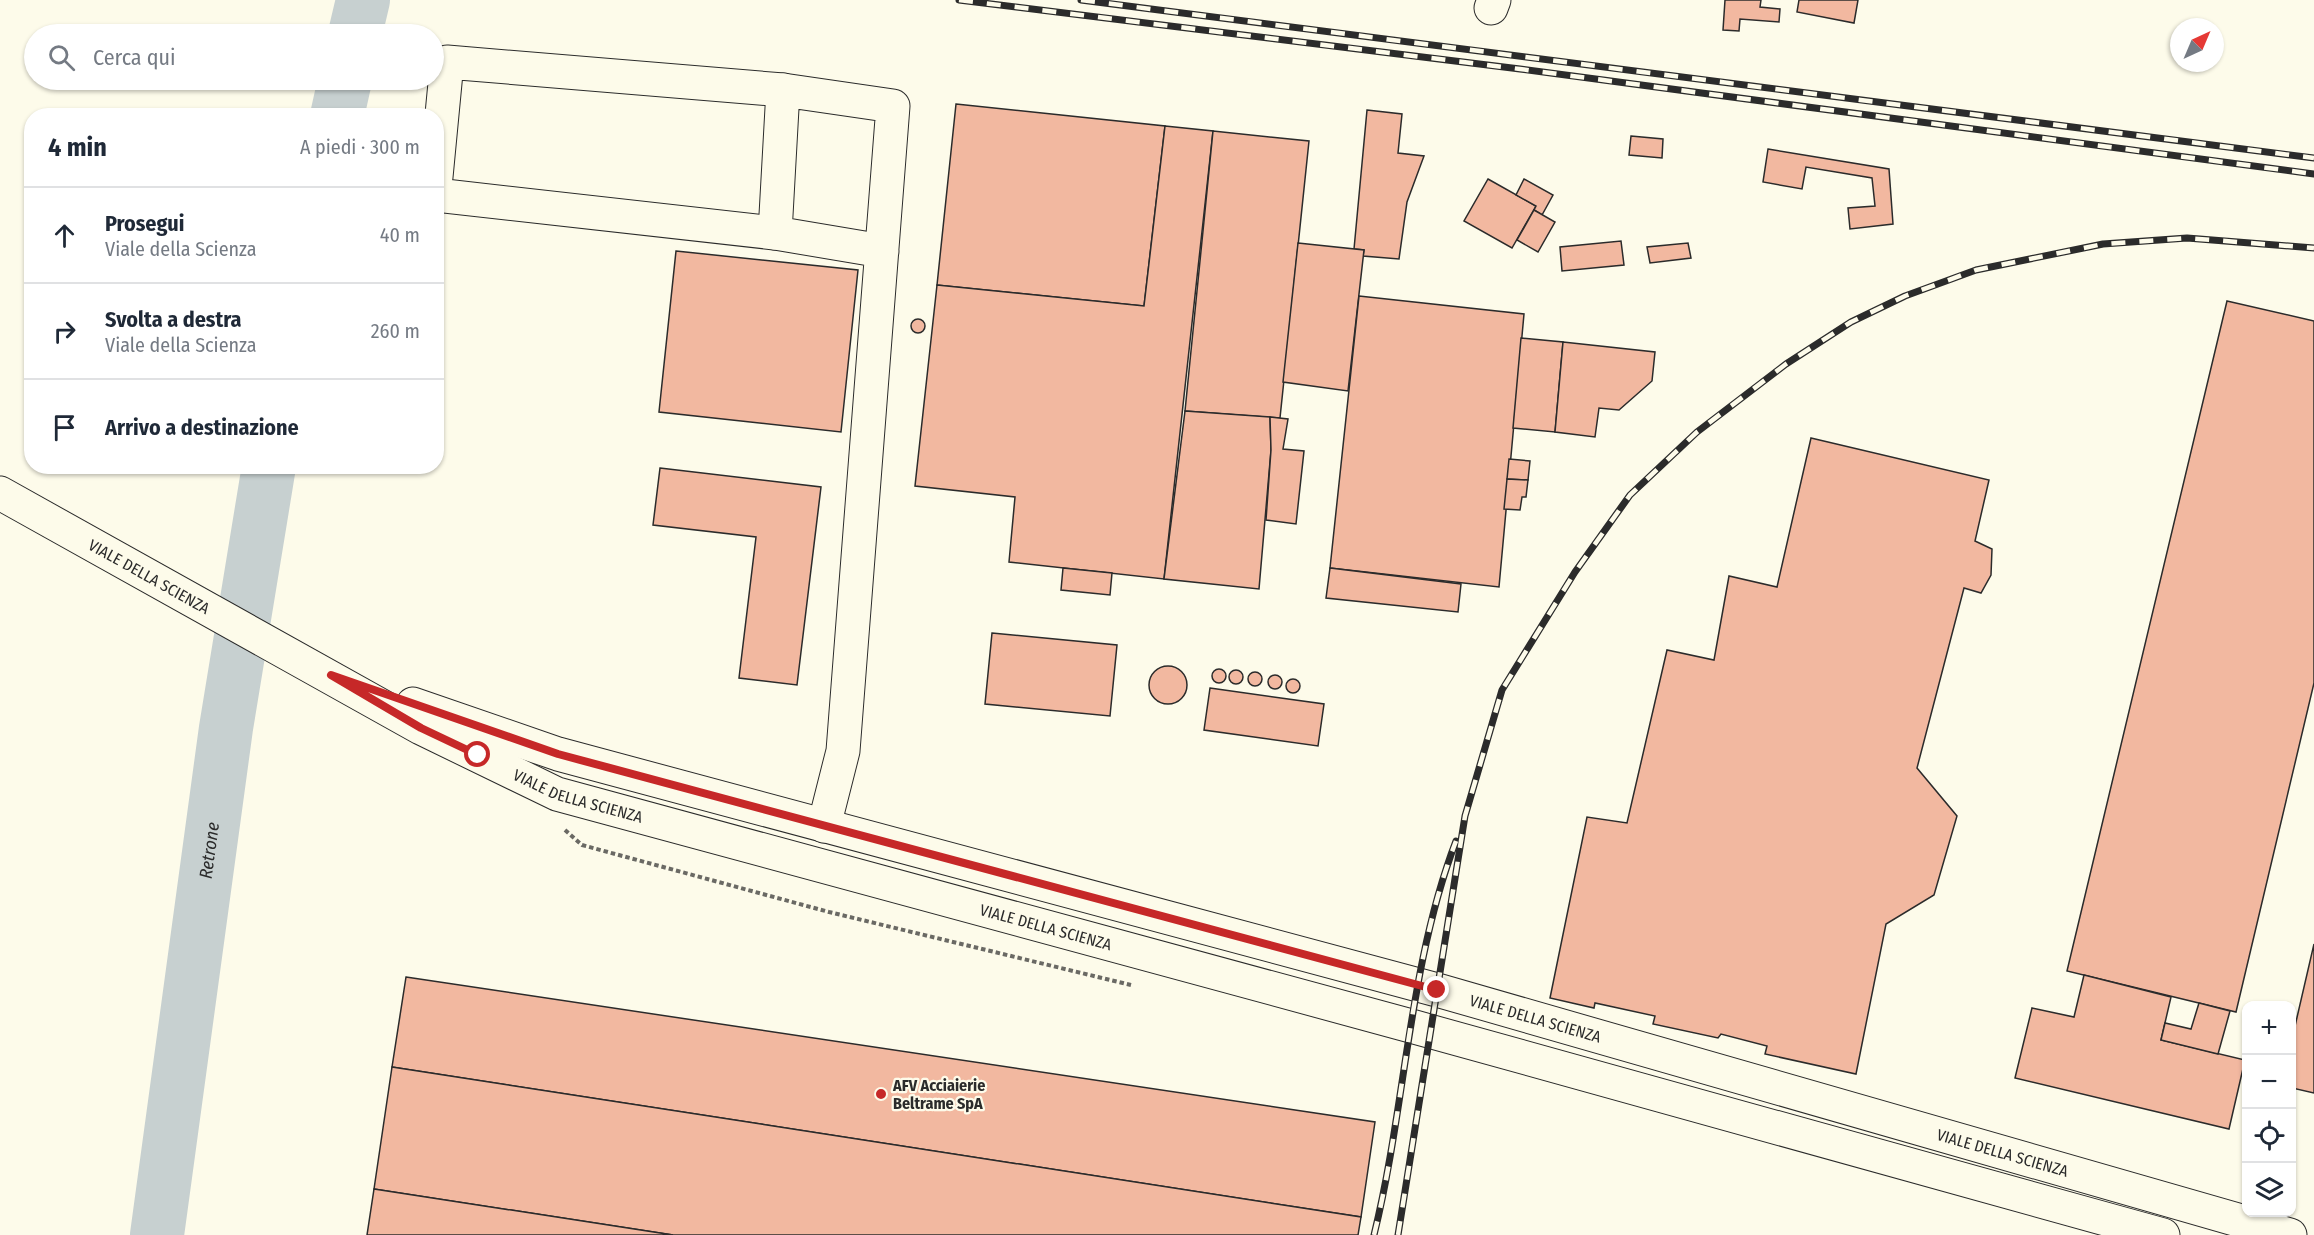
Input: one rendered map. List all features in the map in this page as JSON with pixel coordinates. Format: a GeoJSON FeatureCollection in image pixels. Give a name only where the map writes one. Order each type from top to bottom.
{"type":"FeatureCollection","features":[{"type":"Feature","properties":{"kind":"main road"},"geometry":{"type":"LineString","coordinates":[[443,108],[447,62],[783,90],[893,106],[843,751],[824,826]]}},
{"type":"Feature","properties":{"kind":"main road"},"geometry":{"type":"LineString","coordinates":[[775,233],[783,90]]}},
{"type":"Feature","properties":{"kind":"main road"},"geometry":{"type":"LineString","coordinates":[[444,196],[775,233],[882,251]]}},
{"type":"Feature","properties":{"kind":"main road","name":"VIALE DELLA SCIENZA"},"geometry":{"type":"LineString","coordinates":[[0,493],[331,675],[421,728],[557,794],[1411,1026],[2163,1235]]}},
{"type":"Feature","properties":{"kind":"main road","name":"VIALE DELLA SCIENZA"},"geometry":{"type":"LineString","coordinates":[[331,675],[558,754],[1437,990],[2290,1235]]}},
{"type":"Feature","properties":{"kind":"building"},"geometry":{"type":"Polygon","coordinates":[[[1725,0],[1761,0],[1760,7],[1780,9],[1779,22],[1740,19],[1739,31],[1723,30],[1725,0]]]}},
{"type":"Feature","properties":{"kind":"building"},"geometry":{"type":"Polygon","coordinates":[[[1799,0],[1858,0],[1854,23],[1797,12],[1799,0]]]}},
{"type":"Feature","properties":{"kind":"building"},"geometry":{"type":"Polygon","coordinates":[[[956,104],[1165,126],[1144,306],[937,285],[956,104]]]}},
{"type":"Feature","properties":{"kind":"building"},"geometry":{"type":"Polygon","coordinates":[[[1367,110],[1402,114],[1398,153],[1424,156],[1407,202],[1399,259],[1363,256],[1364,250],[1354,249],[1367,110]]]}},
{"type":"Feature","properties":{"kind":"building"},"geometry":{"type":"Polygon","coordinates":[[[1165,126],[1213,131],[1164,579],[1009,562],[1015,497],[915,486],[937,285],[1144,306],[1165,126]]]}},
{"type":"Feature","properties":{"kind":"building"},"geometry":{"type":"Polygon","coordinates":[[[1213,131],[1309,141],[1280,418],[1185,411],[1213,131]]]}},
{"type":"Feature","properties":{"kind":"building"},"geometry":{"type":"Polygon","coordinates":[[[1631,136],[1663,139],[1662,158],[1629,155],[1631,136]]]}},
{"type":"Feature","properties":{"kind":"building"},"geometry":{"type":"Polygon","coordinates":[[[1768,149],[1889,169],[1893,224],[1850,229],[1848,208],[1875,206],[1872,178],[1806,167],[1802,189],[1763,182],[1768,149]]]}},
{"type":"Feature","properties":{"kind":"building"},"geometry":{"type":"Polygon","coordinates":[[[1488,179],[1536,206],[1512,248],[1464,221],[1488,179]]]}},
{"type":"Feature","properties":{"kind":"building"},"geometry":{"type":"Polygon","coordinates":[[[1524,179],[1553,195],[1542,215],[1534,210],[1536,206],[1516,195],[1524,179]]]}},
{"type":"Feature","properties":{"kind":"building"},"geometry":{"type":"Polygon","coordinates":[[[1534,210],[1555,222],[1538,252],[1517,240],[1534,210]]]}},
{"type":"Feature","properties":{"kind":"building"},"geometry":{"type":"Polygon","coordinates":[[[1621,241],[1624,265],[1562,271],[1560,247],[1621,241]]]}},
{"type":"Feature","properties":{"kind":"building"},"geometry":{"type":"Polygon","coordinates":[[[1298,243],[1364,250],[1348,391],[1283,382],[1298,243]]]}},
{"type":"Feature","properties":{"kind":"building"},"geometry":{"type":"Polygon","coordinates":[[[1688,243],[1691,258],[1650,263],[1647,247],[1688,243]]]}},
{"type":"Feature","properties":{"kind":"building"},"geometry":{"type":"Polygon","coordinates":[[[676,251],[858,270],[841,432],[659,412],[676,251]]]}},
{"type":"Feature","properties":{"kind":"building"},"geometry":{"type":"Polygon","coordinates":[[[1359,296],[1524,314],[1499,587],[1330,568],[1359,296]]]}},
{"type":"Feature","properties":{"kind":"building"},"geometry":{"type":"Polygon","coordinates":[[[2227,301],[2314,321],[2314,683],[2236,1012],[2067,971],[2227,301]]]}},
{"type":"Feature","properties":{"kind":"building"},"geometry":{"type":"Polygon","coordinates":[[[915,319],[921,319],[925,326],[921,333],[915,333],[911,329],[911,323],[915,319]]]}},
{"type":"Feature","properties":{"kind":"building"},"geometry":{"type":"Polygon","coordinates":[[[1521,338],[1563,342],[1555,432],[1513,428],[1521,338]]]}},
{"type":"Feature","properties":{"kind":"building"},"geometry":{"type":"Polygon","coordinates":[[[1563,342],[1655,352],[1652,381],[1619,410],[1599,408],[1595,437],[1555,432],[1563,342]]]}},
{"type":"Feature","properties":{"kind":"building"},"geometry":{"type":"Polygon","coordinates":[[[1185,411],[1270,417],[1271,450],[1259,589],[1164,579],[1185,411]]]}},
{"type":"Feature","properties":{"kind":"building"},"geometry":{"type":"Polygon","coordinates":[[[1270,417],[1288,419],[1283,449],[1304,451],[1296,524],[1266,520],[1271,450],[1270,417]]]}},
{"type":"Feature","properties":{"kind":"building"},"geometry":{"type":"Polygon","coordinates":[[[1811,438],[1989,480],[1975,541],[1992,549],[1991,575],[1981,593],[1964,588],[1917,768],[1957,816],[1934,895],[1886,924],[1856,1074],[1765,1054],[1767,1046],[1721,1034],[1718,1038],[1653,1024],[1655,1016],[1595,1003],[1594,1008],[1550,998],[1587,817],[1627,823],[1667,650],[1714,660],[1729,576],[1777,587],[1811,438]]]}},
{"type":"Feature","properties":{"kind":"building"},"geometry":{"type":"Polygon","coordinates":[[[1509,459],[1530,461],[1528,480],[1507,479],[1509,459]]]}},
{"type":"Feature","properties":{"kind":"building"},"geometry":{"type":"Polygon","coordinates":[[[660,468],[821,487],[797,685],[739,678],[756,537],[653,525],[660,468]]]}},
{"type":"Feature","properties":{"kind":"building"},"geometry":{"type":"Polygon","coordinates":[[[1507,479],[1528,480],[1526,497],[1522,497],[1520,510],[1504,509],[1507,479]]]}},
{"type":"Feature","properties":{"kind":"building"},"geometry":{"type":"Polygon","coordinates":[[[1063,568],[1112,573],[1110,595],[1061,590],[1063,568]]]}},
{"type":"Feature","properties":{"kind":"building"},"geometry":{"type":"Polygon","coordinates":[[[1330,568],[1461,584],[1458,612],[1326,598],[1330,568]]]}},
{"type":"Feature","properties":{"kind":"building"},"geometry":{"type":"Polygon","coordinates":[[[992,633],[1117,645],[1110,716],[985,704],[992,633]]]}},
{"type":"Feature","properties":{"kind":"building"},"geometry":{"type":"Polygon","coordinates":[[[1168,666],[1182,671],[1187,685],[1182,699],[1168,704],[1154,699],[1149,685],[1154,671],[1168,666]]]}},
{"type":"Feature","properties":{"kind":"building"},"geometry":{"type":"Polygon","coordinates":[[[1219,669],[1224,671],[1226,676],[1224,681],[1219,683],[1214,681],[1212,676],[1214,671],[1219,669]]]}},
{"type":"Feature","properties":{"kind":"building"},"geometry":{"type":"Polygon","coordinates":[[[1236,670],[1241,672],[1243,677],[1241,682],[1236,684],[1231,682],[1229,677],[1231,672],[1236,670]]]}},
{"type":"Feature","properties":{"kind":"building"},"geometry":{"type":"Polygon","coordinates":[[[1255,672],[1260,674],[1262,679],[1260,684],[1255,686],[1250,684],[1248,679],[1250,674],[1255,672]]]}},
{"type":"Feature","properties":{"kind":"building"},"geometry":{"type":"Polygon","coordinates":[[[1275,675],[1280,677],[1282,682],[1280,687],[1275,689],[1270,687],[1268,682],[1270,677],[1275,675]]]}},
{"type":"Feature","properties":{"kind":"building"},"geometry":{"type":"Polygon","coordinates":[[[1293,679],[1298,681],[1300,686],[1298,691],[1293,693],[1288,691],[1286,686],[1288,681],[1293,679]]]}},
{"type":"Feature","properties":{"kind":"building"},"geometry":{"type":"Polygon","coordinates":[[[1210,688],[1324,704],[1318,746],[1204,730],[1210,688]]]}},
{"type":"Feature","properties":{"kind":"building"},"geometry":{"type":"Polygon","coordinates":[[[2314,944],[2314,1093],[2296,1089],[2296,1022],[2314,944]]]}},
{"type":"Feature","properties":{"kind":"building"},"geometry":{"type":"Polygon","coordinates":[[[2084,975],[2171,997],[2161,1040],[2242,1059],[2242,1073],[2229,1129],[2015,1078],[2032,1008],[2074,1017],[2084,975]]]}},
{"type":"Feature","properties":{"kind":"building","name":"AFV Acciaierie Beltrame SpA"},"geometry":{"type":"Polygon","coordinates":[[[406,977],[1375,1122],[1361,1217],[392,1067],[406,977]]]}},
{"type":"Feature","properties":{"kind":"building"},"geometry":{"type":"Polygon","coordinates":[[[2199,1003],[2230,1011],[2218,1054],[2161,1040],[2165,1023],[2191,1029],[2199,1003]]]}},
{"type":"Feature","properties":{"kind":"building"},"geometry":{"type":"Polygon","coordinates":[[[392,1067],[1361,1217],[1358,1235],[673,1235],[374,1189],[392,1067]]]}},
{"type":"Feature","properties":{"kind":"building"},"geometry":{"type":"Polygon","coordinates":[[[374,1189],[673,1235],[367,1235],[374,1189]]]}},
{"type":"Feature","properties":{"kind":"waterway","name":"Retrone"},"geometry":{"type":"LineString","coordinates":[[357,24],[363,0]]}},
{"type":"Feature","properties":{"kind":"waterway","name":"Retrone"},"geometry":{"type":"LineString","coordinates":[[339,108],[343,90]]}},
{"type":"Feature","properties":{"kind":"waterway","name":"Retrone"},"geometry":{"type":"LineString","coordinates":[[157,1235],[226,728],[268,474]]}},
{"type":"Feature","properties":{"kind":"railway"},"geometry":{"type":"LineString","coordinates":[[959,0],[1520,69],[2314,174]]}},
{"type":"Feature","properties":{"kind":"railway"},"geometry":{"type":"LineString","coordinates":[[1081,0],[2314,158]]}},
{"type":"Feature","properties":{"kind":"railway"},"geometry":{"type":"LineString","coordinates":[[1398,1235],[1465,816],[1502,690],[1575,572],[1630,495],[1697,432],[1786,364],[1851,322],[1905,296],[1976,270],[2103,244],[2187,238],[2314,248]]}},
{"type":"Feature","properties":{"kind":"railway"},"geometry":{"type":"LineString","coordinates":[[1374,1235],[1394,1136],[1427,937],[1456,841]]}},
{"type":"Feature","properties":{"kind":"place","name":"AFV Acciaierie Beltrame SpA"},"geometry":{"type":"Point","coordinates":[881,1094]}},
{"type":"Feature","properties":{"kind":"route"},"geometry":{"type":"LineString","coordinates":[[478,755],[421,728],[331,675],[558,754],[1437,990]]}}]}
